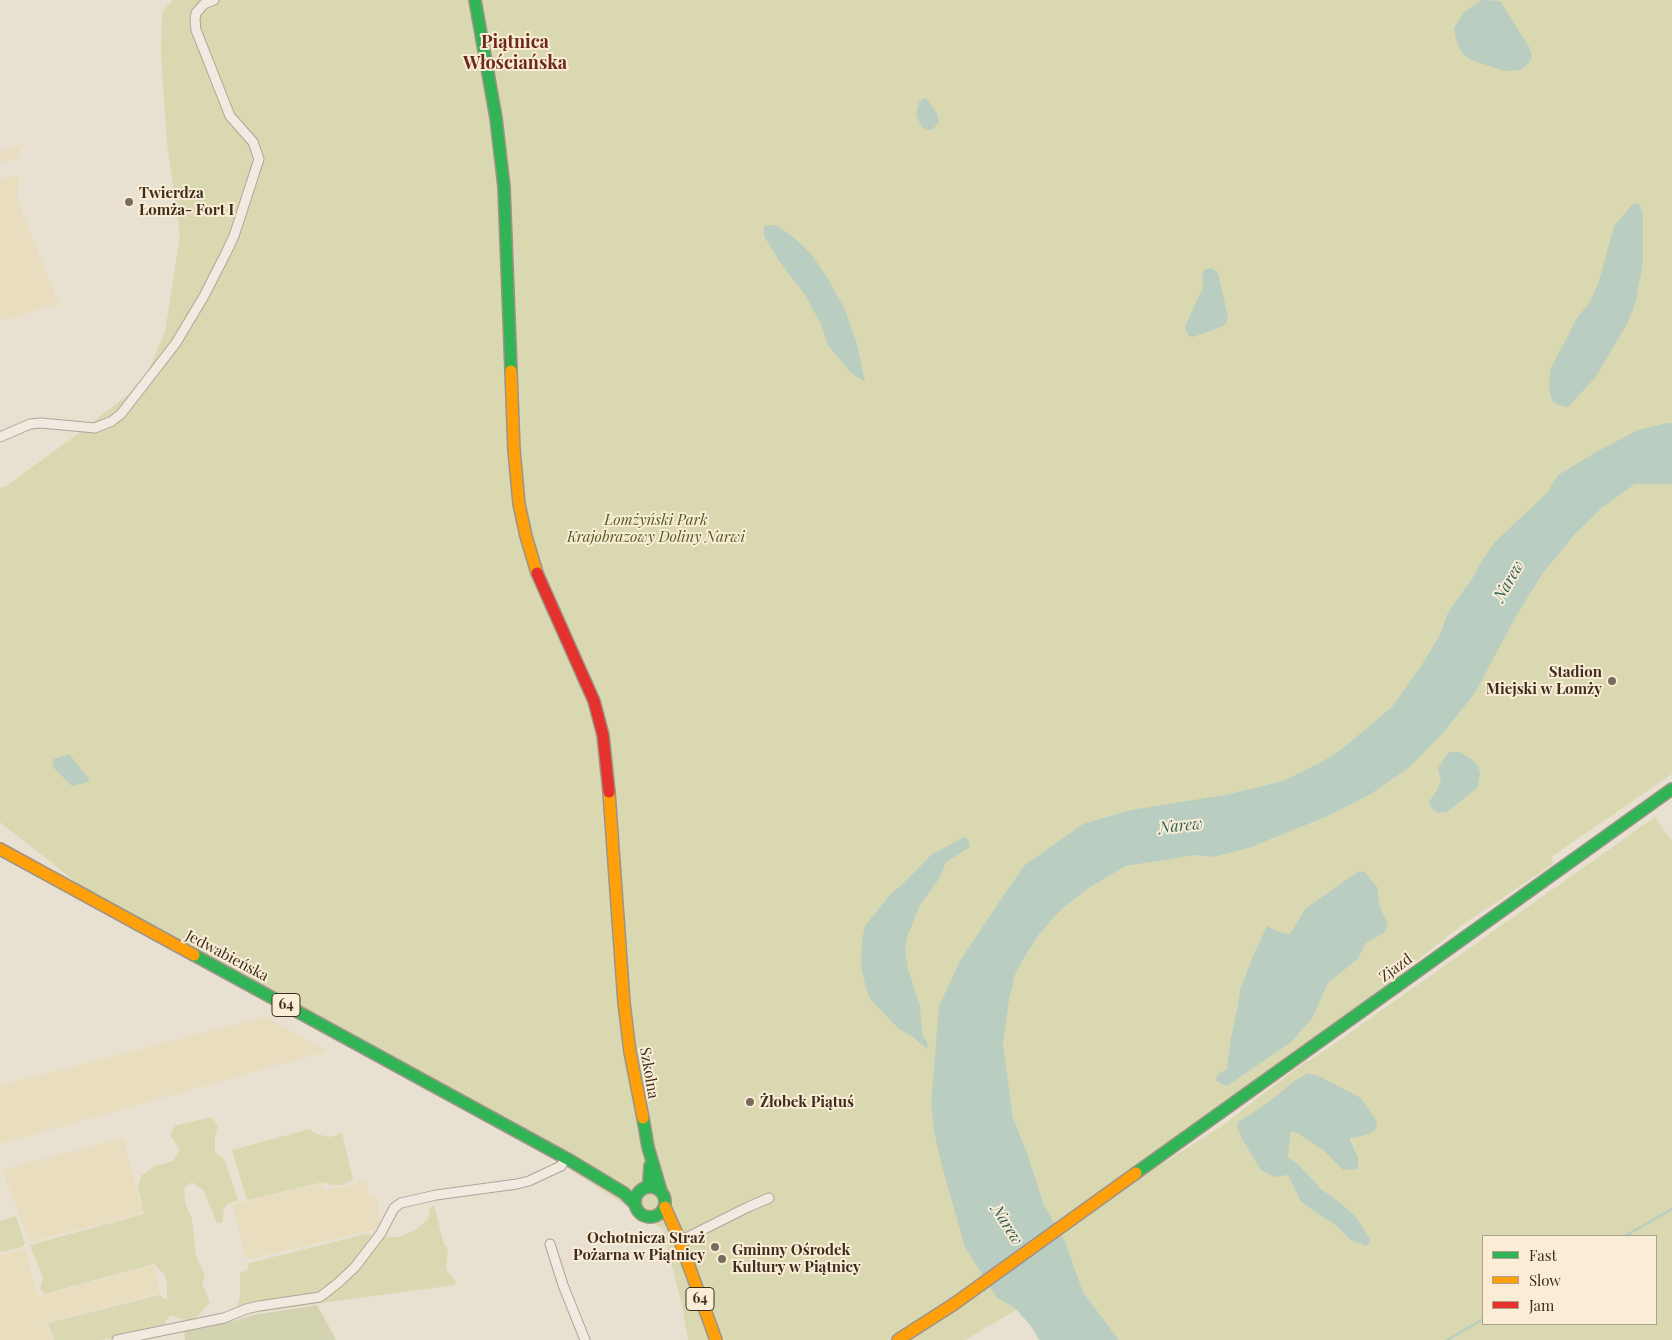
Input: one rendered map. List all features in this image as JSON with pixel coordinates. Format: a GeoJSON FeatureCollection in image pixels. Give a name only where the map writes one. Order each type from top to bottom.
{"type":"FeatureCollection","features":[{"type":"Feature","properties":{"kind":"main road","name":"Szkolna"},"geometry":{"type":"LineString","coordinates":[[475,0],[496,118],[504,187],[514,450],[519,504],[526,536],[538,575],[594,701],[603,735],[608,778],[624,1004],[630,1052],[650,1167],[649,1182],[643,1189]]}},
{"type":"Feature","properties":{"kind":"main road","name":"Zjazd"},"geometry":{"type":"LineString","coordinates":[[939,1314],[1672,789]]}},
{"type":"Feature","properties":{"kind":"main road","name":"Jedwabieńska"},"geometry":{"type":"LineString","coordinates":[[0,850],[568,1159],[627,1188],[643,1189]]}},
{"type":"Feature","properties":{"kind":"main road","name":"Szkolna"},"geometry":{"type":"LineString","coordinates":[[648,1147],[661,1191]]}},
{"type":"Feature","properties":{"kind":"main road","name":"Jedwabieńska"},"geometry":{"type":"LineString","coordinates":[[568,1159],[624,1193],[635,1204]]}},
{"type":"Feature","properties":{"kind":"main road","name":"64"},"geometry":{"type":"LineString","coordinates":[[643,1189],[652,1187],[661,1191],[664,1198],[664,1207],[680,1241],[716,1340]]}},
{"type":"Feature","properties":{"kind":"main road"},"geometry":{"type":"LineString","coordinates":[[635,1204],[636,1196],[643,1189]]}},
{"type":"Feature","properties":{"kind":"main road","name":"64"},"geometry":{"type":"LineString","coordinates":[[635,1204],[642,1213],[648,1216],[656,1216],[664,1224],[681,1255],[685,1258]]}},
{"type":"Feature","properties":{"kind":"main road"},"geometry":{"type":"LineString","coordinates":[[656,1216],[664,1207]]}},
{"type":"Feature","properties":{"kind":"main road"},"geometry":{"type":"LineString","coordinates":[[898,1340],[939,1314]]}},
{"type":"Feature","properties":{"kind":"main road"},"geometry":{"type":"LineString","coordinates":[[908,1340],[939,1314]]}},
{"type":"Feature","properties":{"kind":"street"},"geometry":{"type":"LineString","coordinates":[[0,437],[30,424],[95,428],[112,421],[121,414],[176,343],[204,296],[226,253],[234,236],[259,159],[253,142],[230,116],[211,73],[196,30],[196,13],[204,4],[214,0]]}},
{"type":"Feature","properties":{"kind":"street"},"geometry":{"type":"LineString","coordinates":[[117,1340],[224,1318],[259,1306],[320,1297],[355,1267],[382,1233],[394,1208],[401,1204],[436,1195],[517,1184],[547,1174],[561,1166],[568,1159]]}},
{"type":"Feature","properties":{"kind":"street"},"geometry":{"type":"LineString","coordinates":[[680,1241],[769,1198]]}},
{"type":"Feature","properties":{"kind":"street"},"geometry":{"type":"LineString","coordinates":[[550,1244],[585,1340]]}},
{"type":"Feature","properties":{"kind":"shaded area"},"geometry":{"type":"Polygon","coordinates":[[[23,145],[17,158],[0,163],[0,152],[23,145]]]}},
{"type":"Feature","properties":{"kind":"shaded area"},"geometry":{"type":"Polygon","coordinates":[[[19,174],[17,200],[59,304],[0,321],[0,180],[19,174]]]}},
{"type":"Feature","properties":{"kind":"shaded area"},"geometry":{"type":"Polygon","coordinates":[[[266,1017],[328,1051],[0,1144],[0,1085],[266,1017]]]}},
{"type":"Feature","properties":{"kind":"shaded area"},"geometry":{"type":"Polygon","coordinates":[[[123,1138],[143,1213],[30,1242],[2,1170],[123,1138]]]}},
{"type":"Feature","properties":{"kind":"shaded area"},"geometry":{"type":"Polygon","coordinates":[[[365,1181],[371,1197],[376,1196],[381,1228],[246,1260],[233,1204],[322,1183],[324,1191],[365,1181]]]}},
{"type":"Feature","properties":{"kind":"shaded area"},"geometry":{"type":"Polygon","coordinates":[[[25,1249],[38,1297],[153,1265],[160,1293],[46,1322],[52,1340],[0,1340],[0,1255],[25,1249]]]}},
{"type":"Feature","properties":{"kind":"green space","name":"Łomżyński Park Krajobrazowy Doliny Narwi"},"geometry":{"type":"Polygon","coordinates":[[[173,0],[1672,0],[1672,435],[1646,441],[1437,675],[1342,749],[1283,781],[1225,795],[1066,861],[960,1049],[1016,1310],[965,1340],[688,1340],[682,1306],[663,1229],[426,1078],[91,894],[0,822],[0,487],[5,487],[143,383],[165,332],[180,235],[167,143],[161,55],[162,12],[173,0]]]}},
{"type":"Feature","properties":{"kind":"green space"},"geometry":{"type":"Polygon","coordinates":[[[1635,484],[1672,484],[1672,774],[1551,857],[1553,864],[1462,925],[1371,996],[1054,1224],[1044,1205],[1013,1118],[1003,1044],[1015,975],[1040,933],[1063,908],[1089,888],[1126,866],[1195,855],[1214,857],[1249,848],[1328,816],[1371,794],[1410,767],[1444,732],[1475,693],[1503,637],[1543,573],[1577,532],[1602,508],[1635,484]],[[1365,872],[1305,909],[1290,934],[1267,927],[1240,989],[1230,1042],[1227,1086],[1290,1043],[1312,1019],[1328,983],[1358,959],[1366,943],[1384,933],[1385,917],[1379,904],[1378,888],[1365,872]]]}},
{"type":"Feature","properties":{"kind":"green space"},"geometry":{"type":"Polygon","coordinates":[[[1655,817],[1672,841],[1672,1340],[1119,1340],[1083,1292],[1061,1235],[1141,1177],[1222,1126],[1306,1061],[1310,1061],[1655,817]],[[1308,1073],[1294,1081],[1239,1122],[1261,1169],[1288,1175],[1301,1202],[1338,1227],[1349,1239],[1338,1201],[1321,1189],[1298,1164],[1288,1157],[1291,1131],[1323,1150],[1343,1170],[1358,1168],[1358,1157],[1330,1081],[1308,1073]]]}},
{"type":"Feature","properties":{"kind":"green space"},"geometry":{"type":"Polygon","coordinates":[[[211,1117],[218,1125],[215,1137],[215,1152],[225,1160],[238,1200],[226,1205],[222,1223],[217,1223],[204,1191],[192,1182],[184,1188],[185,1203],[192,1219],[196,1256],[205,1275],[202,1283],[210,1302],[194,1320],[185,1320],[170,1315],[157,1331],[99,1340],[54,1340],[48,1323],[159,1295],[167,1300],[165,1275],[154,1264],[44,1294],[40,1288],[43,1278],[30,1245],[144,1214],[138,1187],[141,1176],[153,1167],[173,1161],[180,1150],[170,1135],[175,1126],[211,1117]]]}},
{"type":"Feature","properties":{"kind":"green space"},"geometry":{"type":"Polygon","coordinates":[[[310,1129],[316,1134],[330,1137],[342,1133],[353,1180],[341,1185],[331,1185],[323,1182],[247,1200],[232,1150],[310,1129]]]}},
{"type":"Feature","properties":{"kind":"green space"},"geometry":{"type":"Polygon","coordinates":[[[434,1205],[444,1245],[448,1248],[446,1269],[456,1282],[455,1285],[241,1315],[237,1308],[240,1296],[240,1273],[247,1270],[249,1263],[366,1234],[381,1237],[399,1237],[416,1230],[428,1219],[430,1208],[434,1205]]]}},
{"type":"Feature","properties":{"kind":"green space"},"geometry":{"type":"Polygon","coordinates":[[[16,1216],[25,1243],[22,1247],[0,1252],[0,1221],[16,1216]]]}},
{"type":"Feature","properties":{"kind":"green space"},"geometry":{"type":"Polygon","coordinates":[[[317,1305],[336,1340],[185,1340],[184,1329],[234,1321],[253,1315],[317,1305]]]}},
{"type":"Feature","properties":{"kind":"water"},"geometry":{"type":"Polygon","coordinates":[[[1482,0],[1500,1],[1529,47],[1532,57],[1528,64],[1520,70],[1505,71],[1471,60],[1462,53],[1456,40],[1454,28],[1464,12],[1482,0]]]}},
{"type":"Feature","properties":{"kind":"water"},"geometry":{"type":"Polygon","coordinates":[[[924,98],[927,99],[937,114],[939,122],[932,130],[922,127],[916,115],[919,102],[924,98]]]}},
{"type":"Feature","properties":{"kind":"water"},"geometry":{"type":"Polygon","coordinates":[[[1634,203],[1640,205],[1643,214],[1643,262],[1636,301],[1627,324],[1595,378],[1568,407],[1559,405],[1553,402],[1549,391],[1550,370],[1577,318],[1590,302],[1599,281],[1614,226],[1634,203]]]}},
{"type":"Feature","properties":{"kind":"water"},"geometry":{"type":"Polygon","coordinates":[[[776,225],[792,236],[812,255],[828,279],[845,310],[857,344],[865,382],[851,373],[828,345],[820,322],[805,295],[780,262],[764,236],[764,226],[776,225]]]}},
{"type":"Feature","properties":{"kind":"water"},"geometry":{"type":"Polygon","coordinates":[[[1212,268],[1219,277],[1228,317],[1227,321],[1224,326],[1193,337],[1188,335],[1185,328],[1203,288],[1202,274],[1206,269],[1212,268]]]}},
{"type":"Feature","properties":{"kind":"water","name":"Narew"},"geometry":{"type":"Polygon","coordinates":[[[1672,423],[1672,484],[1635,484],[1602,508],[1577,532],[1543,573],[1515,618],[1475,693],[1444,732],[1410,767],[1371,794],[1328,816],[1249,848],[1214,857],[1195,855],[1126,866],[1089,888],[1063,908],[1040,933],[1015,975],[1009,1001],[1003,1044],[1013,1118],[1044,1205],[1065,1242],[1083,1292],[1119,1340],[1039,1340],[1031,1326],[1015,1308],[997,1298],[965,1247],[942,1166],[934,1131],[931,1103],[939,1006],[960,961],[1008,889],[1025,865],[1083,824],[1131,810],[1225,795],[1283,781],[1342,749],[1392,707],[1421,666],[1440,635],[1447,615],[1495,542],[1547,493],[1558,475],[1638,430],[1672,423]]]}},
{"type":"Feature","properties":{"kind":"water"},"geometry":{"type":"Polygon","coordinates":[[[1449,752],[1460,752],[1478,766],[1480,774],[1478,787],[1447,812],[1438,813],[1431,808],[1429,802],[1441,781],[1438,768],[1449,752]]]}},
{"type":"Feature","properties":{"kind":"water"},"geometry":{"type":"Polygon","coordinates":[[[69,754],[89,779],[88,782],[72,786],[52,766],[54,759],[69,754]]]}},
{"type":"Feature","properties":{"kind":"water"},"geometry":{"type":"Polygon","coordinates":[[[964,837],[968,839],[970,847],[946,862],[940,877],[920,905],[907,937],[905,948],[908,969],[920,1006],[922,1034],[927,1042],[927,1049],[912,1036],[899,1029],[870,999],[862,971],[862,940],[865,926],[889,896],[931,855],[964,837]]]}},
{"type":"Feature","properties":{"kind":"water"},"geometry":{"type":"Polygon","coordinates":[[[1359,871],[1365,872],[1378,888],[1379,904],[1388,925],[1384,933],[1366,943],[1358,959],[1328,983],[1312,1019],[1290,1043],[1227,1086],[1218,1082],[1216,1079],[1218,1074],[1227,1069],[1240,989],[1267,926],[1282,933],[1290,934],[1305,909],[1359,871]]]}},
{"type":"Feature","properties":{"kind":"water"},"geometry":{"type":"Polygon","coordinates":[[[1308,1073],[1319,1076],[1361,1098],[1377,1122],[1376,1129],[1369,1134],[1350,1139],[1358,1157],[1358,1169],[1343,1170],[1323,1150],[1291,1131],[1288,1157],[1298,1164],[1321,1189],[1356,1217],[1371,1241],[1366,1246],[1349,1239],[1338,1227],[1301,1202],[1288,1175],[1274,1177],[1261,1170],[1237,1127],[1239,1122],[1294,1081],[1308,1073]]]}},
{"type":"Feature","properties":{"kind":"waterway"},"geometry":{"type":"LineString","coordinates":[[1627,1235],[1672,1209]]}},
{"type":"Feature","properties":{"kind":"waterway"},"geometry":{"type":"LineString","coordinates":[[1447,1340],[1482,1320]]}},
{"type":"Feature","properties":{"kind":"traffic: fast"},"geometry":{"type":"LineString","coordinates":[[475,0],[496,118],[504,187],[511,371]]}},
{"type":"Feature","properties":{"kind":"traffic: fast"},"geometry":{"type":"LineString","coordinates":[[1136,1173],[1672,789]]}},
{"type":"Feature","properties":{"kind":"traffic: fast"},"geometry":{"type":"LineString","coordinates":[[194,955],[571,1161],[624,1193],[635,1204]]}},
{"type":"Feature","properties":{"kind":"traffic: fast"},"geometry":{"type":"LineString","coordinates":[[643,1118],[648,1147],[661,1191]]}},
{"type":"Feature","properties":{"kind":"traffic: fast"},"geometry":{"type":"LineString","coordinates":[[647,1187],[650,1166]]}},
{"type":"Feature","properties":{"kind":"traffic: fast"},"geometry":{"type":"LineString","coordinates":[[650,1187],[656,1188],[664,1196],[665,1202],[664,1208],[656,1216],[650,1217],[644,1216],[636,1208],[635,1202],[636,1196],[644,1188],[650,1187]]}},
{"type":"Feature","properties":{"kind":"traffic: slow"},"geometry":{"type":"LineString","coordinates":[[511,371],[514,450],[519,504],[537,573]]}},
{"type":"Feature","properties":{"kind":"traffic: slow"},"geometry":{"type":"LineString","coordinates":[[609,792],[624,1003],[630,1052],[643,1118]]}},
{"type":"Feature","properties":{"kind":"traffic: slow"},"geometry":{"type":"LineString","coordinates":[[0,849],[194,955]]}},
{"type":"Feature","properties":{"kind":"traffic: slow"},"geometry":{"type":"LineString","coordinates":[[898,1340],[954,1304],[1136,1173]]}},
{"type":"Feature","properties":{"kind":"traffic: slow"},"geometry":{"type":"LineString","coordinates":[[665,1207],[678,1236],[716,1340]]}},
{"type":"Feature","properties":{"kind":"traffic: jam"},"geometry":{"type":"LineString","coordinates":[[537,573],[594,701],[603,735],[609,792]]}},
{"type":"Feature","properties":{"kind":"place","name":"Twierdza Łomża- Fort I"},"geometry":{"type":"Point","coordinates":[129,202]}},
{"type":"Feature","properties":{"kind":"place","name":"Stadion Miejski w Łomży"},"geometry":{"type":"Point","coordinates":[1612,681]}},
{"type":"Feature","properties":{"kind":"place","name":"Żłobek Piątuś"},"geometry":{"type":"Point","coordinates":[750,1102]}},
{"type":"Feature","properties":{"kind":"place","name":"Ochotnicza Straż Pożarna w Piątnicy"},"geometry":{"type":"Point","coordinates":[715,1247]}},
{"type":"Feature","properties":{"kind":"place","name":"Gminny Ośrodek Kultury w Piątnicy"},"geometry":{"type":"Point","coordinates":[722,1259]}},
{"type":"Feature","properties":{"kind":"district","name":"Piątnica Włościańska"},"geometry":{"type":"Point","coordinates":[515,52]}}]}
